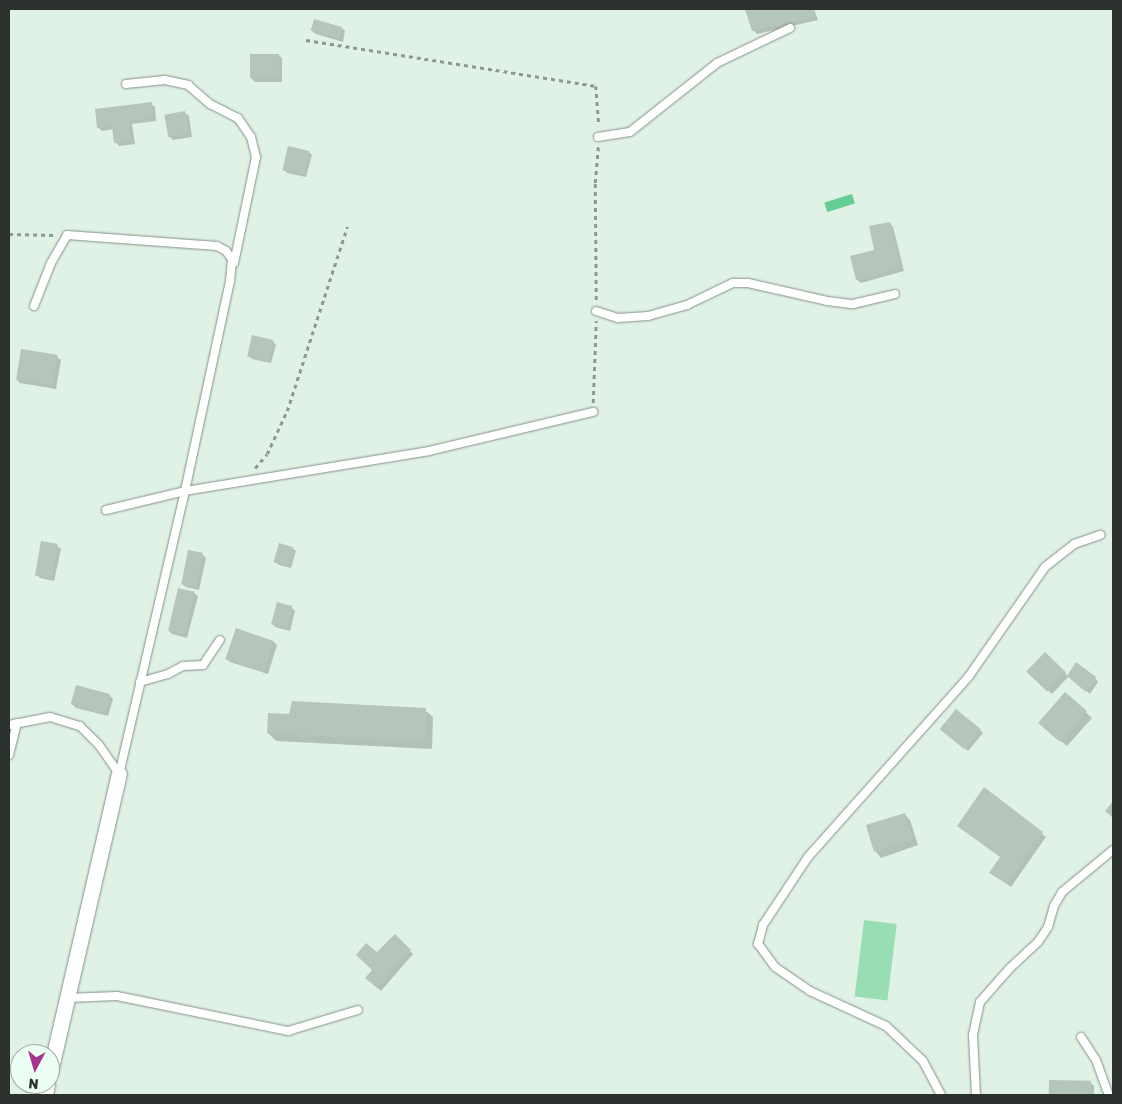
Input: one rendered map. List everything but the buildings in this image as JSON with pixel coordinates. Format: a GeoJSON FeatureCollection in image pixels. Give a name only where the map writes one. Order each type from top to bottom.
{"type":"FeatureCollection","features":[{"type":"Feature","properties":{"kind":"street"},"geometry":{"type":"LineString","coordinates":[[56,1044],[119,774]]}},
{"type":"Feature","properties":{"kind":"lane"},"geometry":{"type":"LineString","coordinates":[[598,137],[630,132],[717,63],[790,28]]}},
{"type":"Feature","properties":{"kind":"lane"},"geometry":{"type":"LineString","coordinates":[[119,774],[184,491],[256,157],[251,136],[238,118],[210,104],[188,85],[165,80],[126,84]]}},
{"type":"Feature","properties":{"kind":"lane"},"geometry":{"type":"LineString","coordinates":[[34,306],[51,263],[67,235],[217,246],[226,251],[232,259],[232,270]]}},
{"type":"Feature","properties":{"kind":"lane"},"geometry":{"type":"LineString","coordinates":[[596,311],[618,318],[648,316],[687,305],[733,283],[748,283],[827,302],[853,304],[895,294]]}},
{"type":"Feature","properties":{"kind":"lane"},"geometry":{"type":"LineString","coordinates":[[106,510],[184,491],[429,451],[593,412]]}},
{"type":"Feature","properties":{"kind":"lane"},"geometry":{"type":"LineString","coordinates":[[941,1095],[923,1061],[886,1026],[810,992],[775,967],[758,944],[763,925],[808,857],[969,676],[1045,568],[1074,544],[1100,535]]}},
{"type":"Feature","properties":{"kind":"lane"},"geometry":{"type":"LineString","coordinates":[[140,682],[168,674],[183,666],[203,665],[220,640]]}},
{"type":"Feature","properties":{"kind":"lane"},"geometry":{"type":"LineString","coordinates":[[9,725],[50,716],[80,726],[99,745],[119,774]]}},
{"type":"Feature","properties":{"kind":"lane"},"geometry":{"type":"LineString","coordinates":[[9,755],[17,723]]}},
{"type":"Feature","properties":{"kind":"lane"},"geometry":{"type":"LineString","coordinates":[[976,1095],[973,1035],[980,1002],[1010,968],[1038,942],[1048,927],[1054,906],[1062,892],[1113,850]]}},
{"type":"Feature","properties":{"kind":"lane"},"geometry":{"type":"LineString","coordinates":[[67,998],[117,996],[288,1031],[358,1010]]}},
{"type":"Feature","properties":{"kind":"lane"},"geometry":{"type":"LineString","coordinates":[[1081,1037],[1096,1060],[1109,1095]]}},
{"type":"Feature","properties":{"kind":"path"},"geometry":{"type":"LineString","coordinates":[[306,40],[596,86],[598,137],[595,182],[596,311],[593,412]]}},
{"type":"Feature","properties":{"kind":"path"},"geometry":{"type":"LineString","coordinates":[[245,481],[267,454],[288,411],[347,227]]}},
{"type":"Feature","properties":{"kind":"path"},"geometry":{"type":"LineString","coordinates":[[9,234],[67,235]]}},
{"type":"Feature","properties":{"kind":"shaded area"},"geometry":{"type":"Polygon","coordinates":[[[852,194],[855,204],[827,212],[824,202],[852,194]]]}},
{"type":"Feature","properties":{"kind":"shaded area"},"geometry":{"type":"Polygon","coordinates":[[[864,920],[897,924],[887,1000],[855,996],[864,920]]]}}]}
